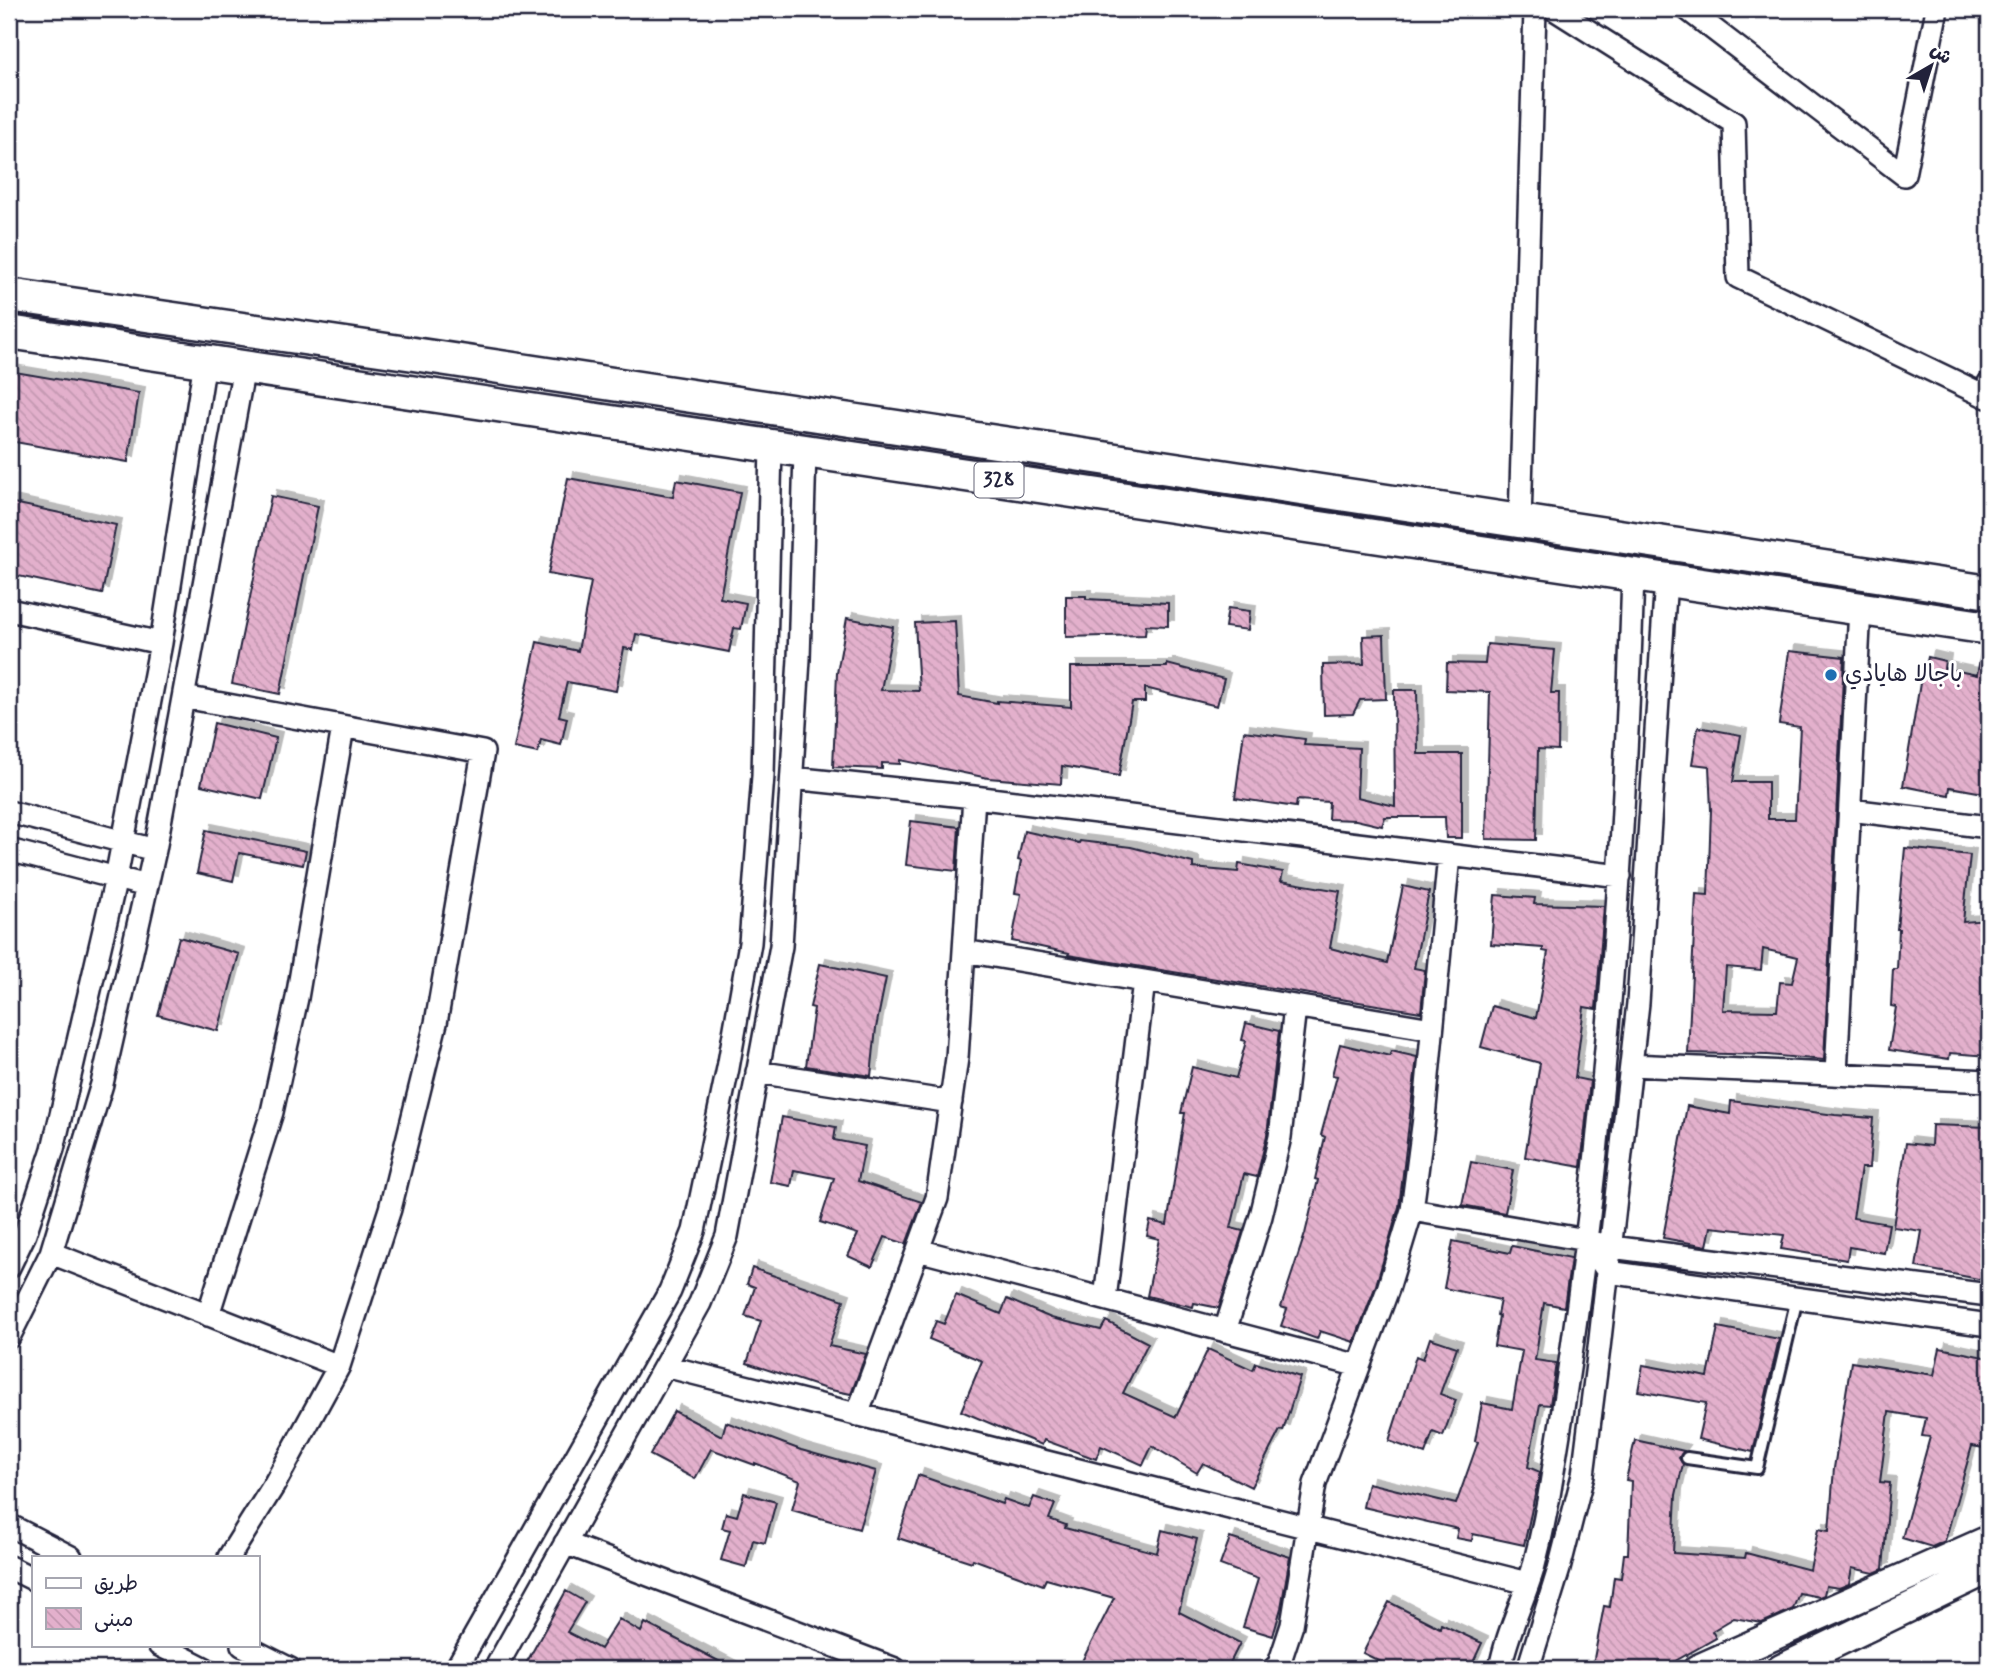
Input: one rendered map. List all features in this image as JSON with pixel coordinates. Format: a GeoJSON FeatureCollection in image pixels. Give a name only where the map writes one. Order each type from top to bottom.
{"type":"FeatureCollection","features":[{"type":"Feature","properties":{"kind":"main road"},"geometry":{"type":"LineString","coordinates":[[9,295],[407,352],[1989,592]]}},
{"type":"Feature","properties":{"kind":"main road","name":"328"},"geometry":{"type":"LineString","coordinates":[[9,332],[1989,628]]}},
{"type":"Feature","properties":{"kind":"street"},"geometry":{"type":"LineString","coordinates":[[1520,522],[1535,9]]}},
{"type":"Feature","properties":{"kind":"street"},"geometry":{"type":"LineString","coordinates":[[1554,9],[1734,123],[1738,277],[1987,397],[1989,383]]}},
{"type":"Feature","properties":{"kind":"street"},"geometry":{"type":"LineString","coordinates":[[1687,9],[1904,175],[1937,9]]}},
{"type":"Feature","properties":{"kind":"street"},"geometry":{"type":"LineString","coordinates":[[9,1266],[25,1234],[53,1149],[116,878],[161,643],[205,361]]}},
{"type":"Feature","properties":{"kind":"street"},"geometry":{"type":"LineString","coordinates":[[9,1337],[51,1253],[102,1084],[155,850],[244,367]]}},
{"type":"Feature","properties":{"kind":"street"},"geometry":{"type":"LineString","coordinates":[[456,1669],[670,1291],[694,1231],[729,1068],[751,943],[763,776],[771,447]]}},
{"type":"Feature","properties":{"kind":"street"},"geometry":{"type":"LineString","coordinates":[[495,1669],[700,1303],[727,1236],[781,946],[792,778],[805,452]]}},
{"type":"Feature","properties":{"kind":"street"},"geometry":{"type":"LineString","coordinates":[[1500,1669],[1528,1583],[1554,1467],[1586,1240],[1611,1013],[1627,759],[1633,574]]}},
{"type":"Feature","properties":{"kind":"street"},"geometry":{"type":"LineString","coordinates":[[1528,1669],[1559,1569],[1583,1475],[1638,1003],[1665,579]]}},
{"type":"Feature","properties":{"kind":"street"},"geometry":{"type":"LineString","coordinates":[[1836,1074],[1860,608]]}},
{"type":"Feature","properties":{"kind":"street"},"geometry":{"type":"LineString","coordinates":[[9,610],[161,643]]}},
{"type":"Feature","properties":{"kind":"street"},"geometry":{"type":"LineString","coordinates":[[184,697],[482,752],[436,1023],[390,1209],[339,1366],[274,1485],[230,1556]]}},
{"type":"Feature","properties":{"kind":"street"},"geometry":{"type":"LineString","coordinates":[[208,1315],[272,1112],[297,998],[344,726]]}},
{"type":"Feature","properties":{"kind":"street"},"geometry":{"type":"LineString","coordinates":[[792,778],[974,797],[1620,876]]}},
{"type":"Feature","properties":{"kind":"street"},"geometry":{"type":"LineString","coordinates":[[857,1415],[937,1199],[957,1058],[974,797]]}},
{"type":"Feature","properties":{"kind":"street"},"geometry":{"type":"LineString","coordinates":[[1850,810],[1989,827]]}},
{"type":"Feature","properties":{"kind":"street"},"geometry":{"type":"LineString","coordinates":[[9,812],[155,850]]}},
{"type":"Feature","properties":{"kind":"street"},"geometry":{"type":"LineString","coordinates":[[9,850],[147,886]]}},
{"type":"Feature","properties":{"kind":"street"},"geometry":{"type":"LineString","coordinates":[[1275,1669],[1292,1625],[1315,1484],[1388,1289],[1412,1210],[1450,855]]}},
{"type":"Feature","properties":{"kind":"street"},"geometry":{"type":"LineString","coordinates":[[964,951],[1432,1029]]}},
{"type":"Feature","properties":{"kind":"street"},"geometry":{"type":"LineString","coordinates":[[1104,1299],[1144,981]]}},
{"type":"Feature","properties":{"kind":"street"},"geometry":{"type":"LineString","coordinates":[[1225,1331],[1261,1216],[1280,1137],[1296,1007]]}},
{"type":"Feature","properties":{"kind":"street"},"geometry":{"type":"LineString","coordinates":[[1631,1065],[1989,1081]]}},
{"type":"Feature","properties":{"kind":"street"},"geometry":{"type":"LineString","coordinates":[[757,1072],[951,1102]]}},
{"type":"Feature","properties":{"kind":"street"},"geometry":{"type":"LineString","coordinates":[[1412,1210],[1586,1240],[1611,1247],[1989,1295]]}},
{"type":"Feature","properties":{"kind":"street"},"geometry":{"type":"LineString","coordinates":[[1586,1240],[1608,1272],[1989,1325]]}},
{"type":"Feature","properties":{"kind":"street"},"geometry":{"type":"LineString","coordinates":[[918,1250],[1359,1367]]}},
{"type":"Feature","properties":{"kind":"street"},"geometry":{"type":"LineString","coordinates":[[51,1253],[339,1366]]}},
{"type":"Feature","properties":{"kind":"street"},"geometry":{"type":"LineString","coordinates":[[665,1366],[1528,1583]]}},
{"type":"Feature","properties":{"kind":"street"},"geometry":{"type":"LineString","coordinates":[[9,1525],[69,1556]]}},
{"type":"Feature","properties":{"kind":"street"},"geometry":{"type":"LineString","coordinates":[[1698,1669],[1989,1540]]}},
{"type":"Feature","properties":{"kind":"street"},"geometry":{"type":"LineString","coordinates":[[565,1543],[895,1669]]}},
{"type":"Feature","properties":{"kind":"street"},"geometry":{"type":"LineString","coordinates":[[9,1567],[32,1578]]}},
{"type":"Feature","properties":{"kind":"street"},"geometry":{"type":"LineString","coordinates":[[1781,1669],[1989,1569]]}},
{"type":"Feature","properties":{"kind":"street"},"geometry":{"type":"LineString","coordinates":[[160,1646],[183,1664],[206,1669]]}},
{"type":"Feature","properties":{"kind":"street"},"geometry":{"type":"LineString","coordinates":[[244,1646],[290,1669]]}},
{"type":"Feature","properties":{"kind":"lane"},"geometry":{"type":"LineString","coordinates":[[1687,1458],[1757,1468],[1797,1298]]}},
{"type":"Feature","properties":{"kind":"building"},"geometry":{"type":"Polygon","coordinates":[[[9,371],[139,393],[128,462],[9,441],[9,371]]]}},
{"type":"Feature","properties":{"kind":"building"},"geometry":{"type":"Polygon","coordinates":[[[568,478],[673,497],[676,480],[740,492],[720,598],[746,603],[741,629],[734,628],[729,652],[636,634],[633,650],[624,648],[616,691],[567,682],[559,716],[567,718],[561,745],[541,740],[538,753],[514,748],[537,642],[578,651],[591,582],[548,574],[568,478]]]}},
{"type":"Feature","properties":{"kind":"building"},"geometry":{"type":"Polygon","coordinates":[[[271,496],[318,506],[280,694],[232,684],[271,496]]]}},
{"type":"Feature","properties":{"kind":"building"},"geometry":{"type":"Polygon","coordinates":[[[9,502],[116,525],[102,594],[9,574],[9,502]]]}},
{"type":"Feature","properties":{"kind":"building"},"geometry":{"type":"Polygon","coordinates":[[[1066,596],[1168,603],[1168,626],[1146,625],[1145,635],[1066,637],[1066,596]]]}},
{"type":"Feature","properties":{"kind":"building"},"geometry":{"type":"Polygon","coordinates":[[[1228,608],[1250,611],[1248,630],[1225,627],[1228,608]]]}},
{"type":"Feature","properties":{"kind":"building"},"geometry":{"type":"Polygon","coordinates":[[[847,618],[893,627],[881,690],[919,691],[915,623],[955,621],[959,696],[997,703],[1071,707],[1071,667],[1167,667],[1167,664],[1224,679],[1217,706],[1145,688],[1145,702],[1132,702],[1119,776],[1062,766],[1061,784],[988,778],[900,760],[900,764],[882,763],[882,769],[833,767],[837,673],[847,618]]]}},
{"type":"Feature","properties":{"kind":"building"},"geometry":{"type":"Polygon","coordinates":[[[1384,635],[1386,699],[1360,700],[1353,714],[1324,715],[1323,665],[1364,664],[1363,636],[1384,635]]]}},
{"type":"Feature","properties":{"kind":"building"},"geometry":{"type":"Polygon","coordinates":[[[1487,644],[1555,650],[1551,693],[1559,693],[1558,750],[1538,749],[1536,840],[1486,839],[1490,692],[1446,690],[1447,663],[1485,664],[1487,644]]]}},
{"type":"Feature","properties":{"kind":"building"},"geometry":{"type":"Polygon","coordinates":[[[1982,648],[1989,648],[1989,794],[1950,787],[1949,795],[1903,786],[1923,665],[1926,666],[1928,657],[1945,661],[1944,668],[1977,675],[1982,648]]]}},
{"type":"Feature","properties":{"kind":"building"},"geometry":{"type":"Polygon","coordinates":[[[1789,651],[1844,657],[1824,1060],[1688,1053],[1696,894],[1708,895],[1711,810],[1709,766],[1692,764],[1698,727],[1741,735],[1733,782],[1768,782],[1768,819],[1795,819],[1800,727],[1779,724],[1789,651]],[[1763,949],[1761,970],[1726,967],[1723,1010],[1777,1011],[1780,982],[1792,983],[1798,957],[1763,949]]]}},
{"type":"Feature","properties":{"kind":"building"},"geometry":{"type":"Polygon","coordinates":[[[1394,690],[1417,690],[1418,754],[1462,754],[1462,838],[1446,838],[1445,817],[1385,817],[1382,826],[1356,820],[1328,819],[1329,802],[1297,800],[1296,807],[1235,798],[1244,731],[1305,739],[1304,745],[1359,748],[1357,797],[1395,806],[1394,690]]]}},
{"type":"Feature","properties":{"kind":"building"},"geometry":{"type":"Polygon","coordinates":[[[214,723],[276,738],[262,799],[201,785],[214,723]]]}},
{"type":"Feature","properties":{"kind":"building"},"geometry":{"type":"Polygon","coordinates":[[[911,821],[959,827],[956,871],[906,865],[911,821]]]}},
{"type":"Feature","properties":{"kind":"building"},"geometry":{"type":"Polygon","coordinates":[[[206,830],[306,851],[303,865],[239,853],[233,881],[197,873],[206,830]]]}},
{"type":"Feature","properties":{"kind":"building"},"geometry":{"type":"Polygon","coordinates":[[[1024,831],[1079,843],[1131,847],[1193,863],[1193,868],[1238,872],[1239,864],[1283,872],[1281,881],[1340,891],[1330,948],[1387,963],[1403,886],[1429,892],[1414,968],[1425,970],[1421,1012],[1068,955],[1069,953],[1012,941],[1021,894],[1015,893],[1024,831]]]}},
{"type":"Feature","properties":{"kind":"building"},"geometry":{"type":"Polygon","coordinates":[[[1905,848],[1970,855],[1963,922],[1989,920],[1989,1056],[1950,1053],[1949,1059],[1889,1050],[1896,1007],[1891,1006],[1893,969],[1897,969],[1897,929],[1905,848]]]}},
{"type":"Feature","properties":{"kind":"building"},"geometry":{"type":"Polygon","coordinates":[[[1495,895],[1535,898],[1534,904],[1604,906],[1596,1009],[1584,1007],[1575,1078],[1590,1081],[1581,1167],[1525,1157],[1540,1063],[1481,1047],[1492,1006],[1536,1018],[1548,952],[1543,951],[1543,948],[1491,944],[1495,895]]]}},
{"type":"Feature","properties":{"kind":"building"},"geometry":{"type":"Polygon","coordinates":[[[179,937],[239,954],[218,1031],[158,1015],[179,937]]]}},
{"type":"Feature","properties":{"kind":"building"},"geometry":{"type":"Polygon","coordinates":[[[820,964],[886,978],[876,1028],[871,1076],[806,1066],[814,1008],[810,1007],[820,964]]]}},
{"type":"Feature","properties":{"kind":"building"},"geometry":{"type":"Polygon","coordinates":[[[1246,1023],[1279,1031],[1267,1135],[1257,1177],[1244,1174],[1231,1228],[1243,1231],[1219,1308],[1194,1303],[1193,1307],[1147,1296],[1159,1239],[1147,1236],[1150,1221],[1167,1225],[1185,1113],[1181,1113],[1192,1067],[1236,1078],[1246,1041],[1242,1040],[1246,1023]]]}},
{"type":"Feature","properties":{"kind":"building"},"geometry":{"type":"Polygon","coordinates":[[[1340,1044],[1390,1056],[1391,1051],[1417,1057],[1399,1207],[1376,1285],[1354,1342],[1320,1331],[1317,1339],[1281,1326],[1287,1309],[1281,1307],[1305,1234],[1318,1180],[1315,1179],[1325,1137],[1321,1135],[1337,1076],[1332,1075],[1340,1044]]]}},
{"type":"Feature","properties":{"kind":"building"},"geometry":{"type":"Polygon","coordinates":[[[1731,1101],[1873,1118],[1869,1168],[1861,1168],[1853,1218],[1889,1224],[1884,1253],[1849,1247],[1847,1260],[1781,1249],[1784,1235],[1711,1227],[1707,1246],[1663,1238],[1687,1106],[1730,1114],[1731,1101]]]}},
{"type":"Feature","properties":{"kind":"building"},"geometry":{"type":"Polygon","coordinates":[[[782,1117],[836,1127],[834,1140],[865,1146],[858,1181],[922,1202],[906,1244],[885,1237],[872,1267],[848,1256],[858,1234],[820,1222],[834,1178],[794,1170],[791,1186],[770,1182],[782,1117]]]}},
{"type":"Feature","properties":{"kind":"building"},"geometry":{"type":"Polygon","coordinates":[[[1932,1125],[1989,1127],[1989,1281],[1916,1267],[1922,1231],[1893,1227],[1906,1143],[1931,1146],[1932,1125]]]}},
{"type":"Feature","properties":{"kind":"building"},"geometry":{"type":"Polygon","coordinates":[[[1471,1162],[1513,1170],[1505,1213],[1462,1205],[1471,1162]]]}},
{"type":"Feature","properties":{"kind":"building"},"geometry":{"type":"Polygon","coordinates":[[[1453,1241],[1510,1253],[1512,1246],[1571,1258],[1564,1307],[1544,1303],[1535,1360],[1556,1363],[1550,1405],[1540,1404],[1528,1467],[1540,1472],[1524,1545],[1473,1534],[1472,1541],[1456,1538],[1458,1529],[1363,1507],[1368,1483],[1456,1504],[1478,1442],[1475,1441],[1482,1403],[1512,1409],[1522,1351],[1494,1346],[1500,1300],[1444,1288],[1453,1241]]]}},
{"type":"Feature","properties":{"kind":"building"},"geometry":{"type":"Polygon","coordinates":[[[752,1268],[844,1300],[829,1346],[866,1354],[851,1394],[826,1389],[747,1363],[761,1321],[745,1316],[755,1287],[747,1284],[752,1268]]]}},
{"type":"Feature","properties":{"kind":"building"},"geometry":{"type":"Polygon","coordinates":[[[956,1295],[1001,1314],[1007,1299],[1051,1318],[1101,1330],[1106,1321],[1148,1343],[1123,1393],[1176,1417],[1208,1349],[1253,1370],[1256,1363],[1300,1377],[1283,1431],[1280,1430],[1251,1487],[1203,1463],[1197,1473],[1152,1446],[1143,1465],[1101,1446],[1096,1459],[1044,1440],[1042,1445],[1013,1433],[961,1411],[982,1361],[929,1339],[936,1321],[944,1324],[956,1295]]]}},
{"type":"Feature","properties":{"kind":"building"},"geometry":{"type":"Polygon","coordinates":[[[1718,1327],[1779,1339],[1753,1452],[1698,1439],[1706,1403],[1638,1391],[1643,1365],[1708,1377],[1718,1327]]]}},
{"type":"Feature","properties":{"kind":"building"},"geometry":{"type":"Polygon","coordinates":[[[1430,1338],[1457,1347],[1440,1394],[1456,1400],[1443,1436],[1433,1432],[1425,1454],[1389,1441],[1416,1356],[1423,1359],[1430,1338]]]}},
{"type":"Feature","properties":{"kind":"building"},"geometry":{"type":"Polygon","coordinates":[[[1940,1348],[1989,1358],[1989,1423],[1984,1448],[1972,1446],[1945,1541],[1932,1547],[1902,1538],[1930,1437],[1922,1436],[1926,1418],[1889,1412],[1880,1482],[1890,1483],[1883,1569],[1874,1573],[1852,1568],[1849,1584],[1839,1588],[1826,1586],[1824,1595],[1819,1597],[1799,1593],[1793,1609],[1762,1623],[1734,1618],[1712,1631],[1716,1638],[1661,1669],[1592,1669],[1604,1606],[1610,1607],[1614,1577],[1621,1578],[1624,1554],[1628,1554],[1631,1481],[1626,1480],[1635,1440],[1684,1451],[1679,1458],[1683,1464],[1676,1495],[1673,1553],[1745,1558],[1746,1553],[1810,1570],[1818,1529],[1829,1531],[1834,1468],[1851,1362],[1934,1375],[1940,1348]]]}},
{"type":"Feature","properties":{"kind":"building"},"geometry":{"type":"Polygon","coordinates":[[[674,1411],[722,1436],[726,1422],[801,1450],[876,1471],[859,1529],[792,1510],[800,1481],[755,1463],[711,1449],[695,1479],[650,1455],[674,1411]]]}},
{"type":"Feature","properties":{"kind":"building"},"geometry":{"type":"Polygon","coordinates":[[[918,1475],[1002,1504],[1004,1499],[1029,1508],[1034,1497],[1055,1504],[1049,1519],[1066,1525],[1065,1528],[1157,1553],[1162,1530],[1197,1539],[1179,1612],[1240,1643],[1227,1669],[1078,1669],[1114,1598],[1046,1579],[1043,1585],[973,1559],[972,1562],[898,1538],[918,1475]]]}},
{"type":"Feature","properties":{"kind":"building"},"geometry":{"type":"Polygon","coordinates":[[[744,1493],[776,1502],[765,1543],[753,1540],[746,1567],[721,1560],[730,1530],[722,1528],[726,1513],[737,1516],[744,1493]]]}},
{"type":"Feature","properties":{"kind":"building"},"geometry":{"type":"Polygon","coordinates":[[[1230,1538],[1290,1557],[1273,1636],[1243,1627],[1258,1579],[1220,1565],[1230,1538]]]}},
{"type":"Feature","properties":{"kind":"building"},"geometry":{"type":"Polygon","coordinates":[[[566,1591],[585,1602],[567,1632],[600,1649],[619,1619],[641,1632],[645,1623],[734,1669],[523,1669],[566,1591]]]}},
{"type":"Feature","properties":{"kind":"building"},"geometry":{"type":"Polygon","coordinates":[[[1389,1602],[1440,1628],[1441,1624],[1482,1643],[1470,1669],[1395,1669],[1363,1653],[1389,1602]]]}},
{"type":"Feature","properties":{"kind":"place","name":"باجالا هايادي"},"geometry":{"type":"Point","coordinates":[1831,675]}}]}
